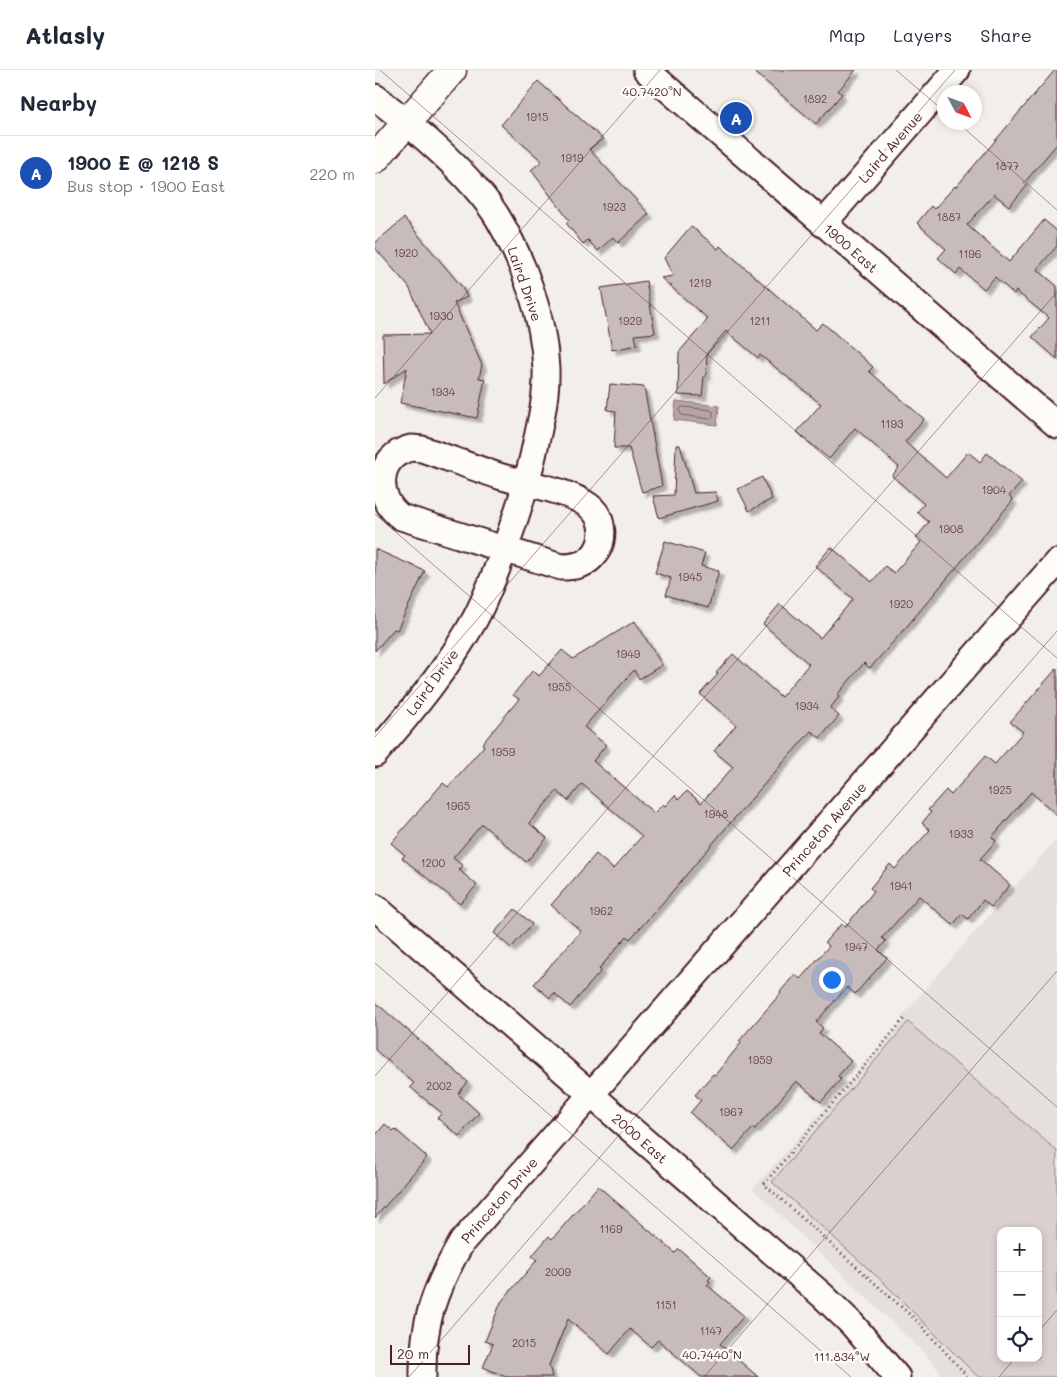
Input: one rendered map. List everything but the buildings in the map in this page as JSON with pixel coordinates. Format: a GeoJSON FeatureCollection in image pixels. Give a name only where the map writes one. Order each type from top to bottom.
{"type":"FeatureCollection","features":[{"type":"Feature","properties":{"kind":"street"},"geometry":{"type":"LineString","coordinates":[[375,159],[452,70]]}},
{"type":"Feature","properties":{"kind":"street","name":"1900 East"},"geometry":{"type":"LineString","coordinates":[[646,70],[1057,425]]}},
{"type":"Feature","properties":{"kind":"street","name":"Laird Avenue"},"geometry":{"type":"LineString","coordinates":[[823,224],[957,70]]}},
{"type":"Feature","properties":{"kind":"street","name":"Laird Drive"},"geometry":{"type":"LineString","coordinates":[[375,97],[407,122],[461,172],[496,215],[522,266],[541,330],[546,370],[541,419],[526,484],[504,549],[483,601],[454,652],[417,706],[375,754]]}},
{"type":"Feature","properties":{"kind":"street"},"geometry":{"type":"LineString","coordinates":[[411,448],[421,449],[582,501],[597,514],[601,524],[600,544],[589,560],[580,565],[561,567],[504,549],[401,517],[392,512],[384,505],[379,496],[377,486],[378,475],[382,465],[390,456],[399,451],[411,448]]}},
{"type":"Feature","properties":{"kind":"street","name":"Princeton Avenue"},"geometry":{"type":"LineString","coordinates":[[591,1095],[1057,562]]}},
{"type":"Feature","properties":{"kind":"street","name":"2000 East"},"geometry":{"type":"LineString","coordinates":[[375,907],[823,1296],[852,1324],[897,1377]]}},
{"type":"Feature","properties":{"kind":"street","name":"Princeton Drive"},"geometry":{"type":"LineString","coordinates":[[423,1377],[426,1327],[434,1298],[446,1269],[462,1242],[591,1095]]}},
{"type":"Feature","properties":{"kind":"path"},"geometry":{"type":"LineString","coordinates":[[904,1019],[765,1184],[917,1321],[968,1377]]}},
{"type":"Feature","properties":{"kind":"shaded area"},"geometry":{"type":"Polygon","coordinates":[[[1057,838],[1057,1377],[943,1377],[931,1360],[753,1189],[904,1019],[901,1017],[1057,838]]]}},
{"type":"Feature","properties":{"kind":"shaded area"},"geometry":{"type":"Polygon","coordinates":[[[908,1022],[1057,1151],[1057,1377],[978,1377],[882,1281],[772,1182],[908,1022]]]}},
{"type":"Feature","properties":{"kind":"water"},"geometry":{"type":"Polygon","coordinates":[[[676,401],[719,406],[717,425],[674,420],[676,401]]]}},
{"type":"Feature","properties":{"kind":"place","name":"1900 E @ 1218 S"},"geometry":{"type":"Point","coordinates":[736,118]}}]}
